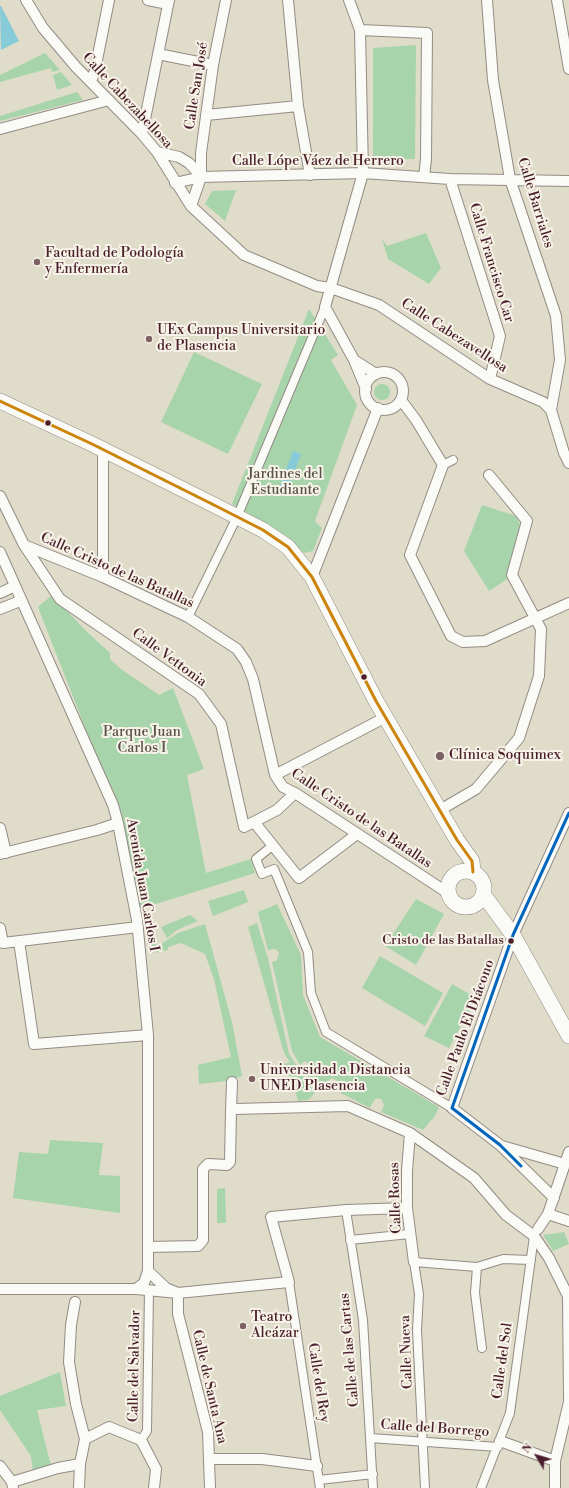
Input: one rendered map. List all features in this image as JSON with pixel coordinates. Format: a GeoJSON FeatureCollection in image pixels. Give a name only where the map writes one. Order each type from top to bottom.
{"type":"FeatureCollection","features":[{"type":"Feature","properties":{"kind":"main road"},"geometry":{"type":"LineString","coordinates":[[0,401],[103,450],[263,530],[288,547],[312,577],[376,701],[457,840],[472,861],[473,872]]}},
{"type":"Feature","properties":{"kind":"main road"},"geometry":{"type":"LineString","coordinates":[[457,840],[457,873]]}},
{"type":"Feature","properties":{"kind":"main road"},"geometry":{"type":"LineString","coordinates":[[462,871],[473,872],[478,875],[484,884],[479,899],[470,906],[459,906],[450,898],[448,893],[449,882],[457,873],[462,871]]}},
{"type":"Feature","properties":{"kind":"main road"},"geometry":{"type":"LineString","coordinates":[[479,899],[488,911],[508,929],[569,1036]]}},
{"type":"Feature","properties":{"kind":"street","name":"Calle Cabezabellosa"},"geometry":{"type":"LineString","coordinates":[[26,0],[43,28],[91,82],[142,134],[157,152],[190,206],[244,255],[317,286],[331,288]]}},
{"type":"Feature","properties":{"kind":"street"},"geometry":{"type":"LineString","coordinates":[[91,82],[95,70],[108,0]]}},
{"type":"Feature","properties":{"kind":"street"},"geometry":{"type":"LineString","coordinates":[[142,134],[168,2],[148,0]]}},
{"type":"Feature","properties":{"kind":"street","name":"Calle San José"},"geometry":{"type":"LineString","coordinates":[[200,176],[201,153],[213,65],[226,0]]}},
{"type":"Feature","properties":{"kind":"street"},"geometry":{"type":"LineString","coordinates":[[288,0],[298,106],[310,175]]}},
{"type":"Feature","properties":{"kind":"street"},"geometry":{"type":"LineString","coordinates":[[188,618],[237,517],[325,307],[363,173],[360,30],[348,0]]}},
{"type":"Feature","properties":{"kind":"street","name":"Calle Barriales"},"geometry":{"type":"LineString","coordinates":[[487,0],[493,80],[510,178],[556,316],[560,360],[551,410]]}},
{"type":"Feature","properties":{"kind":"street"},"geometry":{"type":"LineString","coordinates":[[558,0],[569,68]]}},
{"type":"Feature","properties":{"kind":"street"},"geometry":{"type":"LineString","coordinates":[[360,30],[427,33],[426,159],[424,177]]}},
{"type":"Feature","properties":{"kind":"street"},"geometry":{"type":"LineString","coordinates":[[158,54],[213,65]]}},
{"type":"Feature","properties":{"kind":"street"},"geometry":{"type":"LineString","coordinates":[[0,129],[109,100]]}},
{"type":"Feature","properties":{"kind":"street"},"geometry":{"type":"LineString","coordinates":[[206,115],[298,106]]}},
{"type":"Feature","properties":{"kind":"street"},"geometry":{"type":"LineString","coordinates":[[157,152],[179,157],[189,163],[200,176]]}},
{"type":"Feature","properties":{"kind":"street"},"geometry":{"type":"LineString","coordinates":[[166,166],[180,164],[188,166],[200,176]]}},
{"type":"Feature","properties":{"kind":"street","name":"Calle Lópe Váez de Herrero"},"geometry":{"type":"LineString","coordinates":[[175,183],[200,176],[363,173],[450,179],[510,178],[569,181]]}},
{"type":"Feature","properties":{"kind":"street"},"geometry":{"type":"LineString","coordinates":[[190,206],[200,176]]}},
{"type":"Feature","properties":{"kind":"street","name":"Calle Francisco Car"},"geometry":{"type":"LineString","coordinates":[[450,179],[500,336],[490,379]]}},
{"type":"Feature","properties":{"kind":"street","name":"Calle Cabezavellosa"},"geometry":{"type":"LineString","coordinates":[[331,288],[379,305],[490,379],[543,402],[551,410]]}},
{"type":"Feature","properties":{"kind":"street"},"geometry":{"type":"LineString","coordinates":[[325,307],[354,360],[366,389],[368,401],[383,410],[394,407],[401,400],[403,388],[398,378],[388,372],[376,374],[367,383],[366,389]]}},
{"type":"Feature","properties":{"kind":"street"},"geometry":{"type":"LineString","coordinates":[[354,360],[376,374]]}},
{"type":"Feature","properties":{"kind":"street"},"geometry":{"type":"LineString","coordinates":[[401,400],[416,420],[443,465]]}},
{"type":"Feature","properties":{"kind":"street"},"geometry":{"type":"LineString","coordinates":[[312,577],[378,408]]}},
{"type":"Feature","properties":{"kind":"street"},"geometry":{"type":"LineString","coordinates":[[551,410],[564,453],[569,463]]}},
{"type":"Feature","properties":{"kind":"street"},"geometry":{"type":"LineString","coordinates":[[103,450],[103,577]]}},
{"type":"Feature","properties":{"kind":"street"},"geometry":{"type":"LineString","coordinates":[[453,460],[443,465],[410,556],[451,636],[463,642],[485,641],[535,617],[569,603]]}},
{"type":"Feature","properties":{"kind":"street"},"geometry":{"type":"LineString","coordinates":[[440,810],[476,789],[519,738],[539,676],[541,630],[512,575],[527,521],[489,475]]}},
{"type":"Feature","properties":{"kind":"street","name":"Calle Cristo de las Batallas"},"geometry":{"type":"LineString","coordinates":[[0,496],[24,545],[103,577],[188,618],[237,649],[246,662],[253,679],[275,775],[283,787],[448,893]]}},
{"type":"Feature","properties":{"kind":"street","name":"Calle Vettonia"},"geometry":{"type":"LineString","coordinates":[[24,545],[60,599],[199,694],[221,724],[244,827],[254,822]]}},
{"type":"Feature","properties":{"kind":"street","name":"Avenida Juan Carlos I"},"geometry":{"type":"LineString","coordinates":[[0,552],[20,601],[107,792],[118,823],[138,927],[148,1035],[148,1271],[144,1283],[136,1290]]}},
{"type":"Feature","properties":{"kind":"street"},"geometry":{"type":"LineString","coordinates":[[0,593],[15,586]]}},
{"type":"Feature","properties":{"kind":"street"},"geometry":{"type":"LineString","coordinates":[[0,609],[20,601]]}},
{"type":"Feature","properties":{"kind":"street"},"geometry":{"type":"LineString","coordinates":[[275,775],[386,717]]}},
{"type":"Feature","properties":{"kind":"street"},"geometry":{"type":"LineString","coordinates":[[294,793],[277,810],[254,822],[299,878],[357,834]]}},
{"type":"Feature","properties":{"kind":"street","name":"Calle Paulo El Diácono"},"geometry":{"type":"LineString","coordinates":[[452,1108],[508,929],[569,813]]}},
{"type":"Feature","properties":{"kind":"street"},"geometry":{"type":"LineString","coordinates":[[0,828],[3,854],[98,830],[118,823]]}},
{"type":"Feature","properties":{"kind":"street"},"geometry":{"type":"LineString","coordinates":[[272,846],[256,859],[262,874],[274,870],[308,952],[311,993],[326,1032],[452,1108],[500,1145],[554,1198]]}},
{"type":"Feature","properties":{"kind":"street"},"geometry":{"type":"LineString","coordinates":[[0,928],[3,943],[138,927]]}},
{"type":"Feature","properties":{"kind":"street"},"geometry":{"type":"LineString","coordinates":[[19,941],[34,1044],[148,1035]]}},
{"type":"Feature","properties":{"kind":"street"},"geometry":{"type":"LineString","coordinates":[[148,1248],[198,1246],[203,1240],[203,1169],[208,1164],[227,1165],[230,1162],[232,1082]]}},
{"type":"Feature","properties":{"kind":"street"},"geometry":{"type":"LineString","coordinates":[[231,1111],[235,1109],[348,1106],[410,1133],[420,1142],[474,1178],[506,1215],[536,1233],[568,1296],[569,1400],[567,1425],[555,1461],[555,1488]]}},
{"type":"Feature","properties":{"kind":"street","name":"Calle Rosas"},"geometry":{"type":"LineString","coordinates":[[410,1133],[407,1171],[407,1208],[414,1262]]}},
{"type":"Feature","properties":{"kind":"street"},"geometry":{"type":"LineString","coordinates":[[500,1145],[565,1164]]}},
{"type":"Feature","properties":{"kind":"street","name":"Calle del Sol"},"geometry":{"type":"LineString","coordinates":[[481,1488],[510,1413],[536,1233],[548,1214],[569,1152]]}},
{"type":"Feature","properties":{"kind":"street"},"geometry":{"type":"LineString","coordinates":[[0,1289],[149,1290],[178,1293],[289,1282],[271,1217],[346,1210],[407,1208]]}},
{"type":"Feature","properties":{"kind":"street","name":"Calle de las Cartas"},"geometry":{"type":"LineString","coordinates":[[346,1210],[363,1320],[373,1488]]}},
{"type":"Feature","properties":{"kind":"street"},"geometry":{"type":"LineString","coordinates":[[548,1214],[569,1221]]}},
{"type":"Feature","properties":{"kind":"street"},"geometry":{"type":"LineString","coordinates":[[350,1240],[410,1234]]}},
{"type":"Feature","properties":{"kind":"street"},"geometry":{"type":"LineString","coordinates":[[414,1262],[477,1267],[503,1259],[531,1260]]}},
{"type":"Feature","properties":{"kind":"street","name":"Calle Nueva"},"geometry":{"type":"LineString","coordinates":[[414,1262],[419,1294],[417,1330],[424,1443],[425,1488]]}},
{"type":"Feature","properties":{"kind":"street"},"geometry":{"type":"LineString","coordinates":[[477,1267],[475,1293],[482,1348]]}},
{"type":"Feature","properties":{"kind":"street"},"geometry":{"type":"LineString","coordinates":[[148,1271],[166,1288],[178,1293]]}},
{"type":"Feature","properties":{"kind":"street"},"geometry":{"type":"LineString","coordinates":[[148,1271],[149,1290]]}},
{"type":"Feature","properties":{"kind":"street","name":"Calle del Rey"},"geometry":{"type":"LineString","coordinates":[[289,1282],[320,1484]]}},
{"type":"Feature","properties":{"kind":"street","name":"Calle del Salvador"},"geometry":{"type":"LineString","coordinates":[[141,1440],[147,1431],[149,1290]]}},
{"type":"Feature","properties":{"kind":"street","name":"Calle de Santa Ana"},"geometry":{"type":"LineString","coordinates":[[178,1293],[178,1314],[208,1432],[210,1488]]}},
{"type":"Feature","properties":{"kind":"street"},"geometry":{"type":"LineString","coordinates":[[75,1302],[71,1325],[69,1362],[76,1404],[85,1439],[80,1464],[79,1488]]}},
{"type":"Feature","properties":{"kind":"street"},"geometry":{"type":"LineString","coordinates":[[85,1439],[109,1427],[141,1440],[156,1469],[154,1488]]}},
{"type":"Feature","properties":{"kind":"street","name":"Calle del Borrego"},"geometry":{"type":"LineString","coordinates":[[370,1438],[424,1443],[499,1444]]}},
{"type":"Feature","properties":{"kind":"street"},"geometry":{"type":"LineString","coordinates":[[499,1444],[555,1461]]}},
{"type":"Feature","properties":{"kind":"street"},"geometry":{"type":"LineString","coordinates":[[210,1459],[262,1459],[317,1466]]}},
{"type":"Feature","properties":{"kind":"street"},"geometry":{"type":"LineString","coordinates":[[0,1466],[13,1485],[58,1468],[80,1464]]}},
{"type":"Feature","properties":{"kind":"street"},"geometry":{"type":"LineString","coordinates":[[320,1484],[372,1474]]}},
{"type":"Feature","properties":{"kind":"green space"},"geometry":{"type":"Polygon","coordinates":[[[416,45],[415,159],[373,159],[373,48],[416,45]]]}},
{"type":"Feature","properties":{"kind":"green space"},"geometry":{"type":"Polygon","coordinates":[[[45,53],[60,70],[52,72],[51,68],[0,82],[0,75],[45,53]]]}},
{"type":"Feature","properties":{"kind":"green space"},"geometry":{"type":"Polygon","coordinates":[[[61,72],[72,85],[57,90],[53,75],[61,72]]]}},
{"type":"Feature","properties":{"kind":"green space"},"geometry":{"type":"Polygon","coordinates":[[[77,92],[83,100],[0,121],[0,116],[77,92]]]}},
{"type":"Feature","properties":{"kind":"green space"},"geometry":{"type":"Polygon","coordinates":[[[236,190],[225,221],[205,204],[212,191],[236,190]]]}},
{"type":"Feature","properties":{"kind":"green space"},"geometry":{"type":"Polygon","coordinates":[[[426,233],[441,268],[429,284],[388,259],[382,239],[387,246],[426,233]]]}},
{"type":"Feature","properties":{"kind":"green space","name":"Jardines del Estudiante"},"geometry":{"type":"Polygon","coordinates":[[[309,309],[338,355],[331,360],[357,405],[315,521],[322,528],[313,551],[304,553],[285,535],[232,504],[309,309]]]}},
{"type":"Feature","properties":{"kind":"green space"},"geometry":{"type":"Polygon","coordinates":[[[194,352],[262,384],[228,454],[161,422],[194,352]]]}},
{"type":"Feature","properties":{"kind":"green space"},"geometry":{"type":"Polygon","coordinates":[[[379,384],[385,384],[390,389],[388,398],[385,400],[379,400],[374,395],[374,389],[379,384]]]}},
{"type":"Feature","properties":{"kind":"green space"},"geometry":{"type":"Polygon","coordinates":[[[482,505],[516,516],[520,524],[507,579],[489,591],[464,551],[482,505]]]}},
{"type":"Feature","properties":{"kind":"green space","name":"Parque Juan Carlos I"},"geometry":{"type":"Polygon","coordinates":[[[52,595],[84,629],[110,653],[110,659],[121,669],[159,695],[173,688],[204,769],[187,775],[206,873],[251,859],[255,873],[140,909],[123,825],[38,607],[52,595]]]}},
{"type":"Feature","properties":{"kind":"green space"},"geometry":{"type":"Polygon","coordinates":[[[244,890],[248,902],[213,916],[208,901],[244,890]]]}},
{"type":"Feature","properties":{"kind":"green space"},"geometry":{"type":"Polygon","coordinates":[[[416,899],[444,914],[416,965],[385,946],[416,899]]]}},
{"type":"Feature","properties":{"kind":"green space"},"geometry":{"type":"Polygon","coordinates":[[[277,904],[301,955],[303,995],[320,1037],[439,1107],[435,1116],[423,1130],[381,1112],[384,1105],[382,1100],[378,1098],[374,1100],[370,1108],[335,1090],[338,1085],[337,1081],[332,1078],[328,1081],[321,1092],[315,1088],[306,1073],[311,1066],[305,1061],[300,1065],[292,1051],[272,962],[277,960],[279,952],[275,949],[268,950],[258,912],[277,904]]]}},
{"type":"Feature","properties":{"kind":"green space"},"geometry":{"type":"Polygon","coordinates":[[[190,915],[198,921],[177,930],[167,938],[161,927],[190,915]]]}},
{"type":"Feature","properties":{"kind":"green space"},"geometry":{"type":"Polygon","coordinates":[[[257,923],[268,958],[289,1054],[315,1093],[308,1100],[298,1101],[291,1076],[289,1076],[284,1064],[290,1062],[284,1053],[248,927],[257,923]]]}},
{"type":"Feature","properties":{"kind":"green space"},"geometry":{"type":"Polygon","coordinates":[[[205,924],[232,1022],[242,1076],[227,1081],[199,1084],[198,1065],[231,1057],[214,979],[205,954],[181,943],[168,947],[168,950],[152,953],[151,945],[154,942],[158,946],[178,933],[205,924]]]}},
{"type":"Feature","properties":{"kind":"green space"},"geometry":{"type":"Polygon","coordinates":[[[380,956],[443,993],[425,1026],[362,988],[380,956]]]}},
{"type":"Feature","properties":{"kind":"green space"},"geometry":{"type":"Polygon","coordinates":[[[452,984],[476,998],[449,1048],[424,1036],[452,984]]]}},
{"type":"Feature","properties":{"kind":"green space"},"geometry":{"type":"Polygon","coordinates":[[[50,1140],[103,1143],[99,1175],[120,1176],[120,1213],[13,1198],[19,1152],[48,1154],[50,1140]]]}},
{"type":"Feature","properties":{"kind":"green space"},"geometry":{"type":"Polygon","coordinates":[[[225,1188],[226,1223],[217,1223],[217,1189],[225,1188]]]}},
{"type":"Feature","properties":{"kind":"green space"},"geometry":{"type":"Polygon","coordinates":[[[564,1232],[569,1244],[553,1251],[543,1235],[564,1232]]]}},
{"type":"Feature","properties":{"kind":"green space"},"geometry":{"type":"Polygon","coordinates":[[[60,1372],[66,1406],[37,1410],[51,1466],[33,1471],[31,1456],[0,1410],[0,1396],[60,1372]]]}},
{"type":"Feature","properties":{"kind":"water"},"geometry":{"type":"Polygon","coordinates":[[[0,6],[19,41],[1,50],[0,6]]]}},
{"type":"Feature","properties":{"kind":"water"},"geometry":{"type":"Polygon","coordinates":[[[293,451],[301,454],[286,494],[278,491],[293,451]]]}},
{"type":"Feature","properties":{"kind":"transit line"},"geometry":{"type":"LineString","coordinates":[[0,401],[92,444],[212,504],[263,530],[288,547],[312,577],[376,701],[457,840],[472,861],[473,872]]}},
{"type":"Feature","properties":{"kind":"transit line"},"geometry":{"type":"LineString","coordinates":[[521,1166],[500,1145],[452,1108],[513,935],[569,813]]}},
{"type":"Feature","properties":{"kind":"place","name":"Facultad de Podología y Enfermería"},"geometry":{"type":"Point","coordinates":[37,262]}},
{"type":"Feature","properties":{"kind":"place","name":"UEx Campus Universitario de Plasencia"},"geometry":{"type":"Point","coordinates":[149,339]}},
{"type":"Feature","properties":{"kind":"place","name":"Clínica Soquimex"},"geometry":{"type":"Point","coordinates":[440,756]}},
{"type":"Feature","properties":{"kind":"place","name":"Cristo de las Batallas"},"geometry":{"type":"Point","coordinates":[511,941]}},
{"type":"Feature","properties":{"kind":"place","name":"Universidad a Distancia UNED Plasencia"},"geometry":{"type":"Point","coordinates":[252,1079]}},
{"type":"Feature","properties":{"kind":"place","name":"Teatro Alcázar"},"geometry":{"type":"Point","coordinates":[243,1326]}}]}
